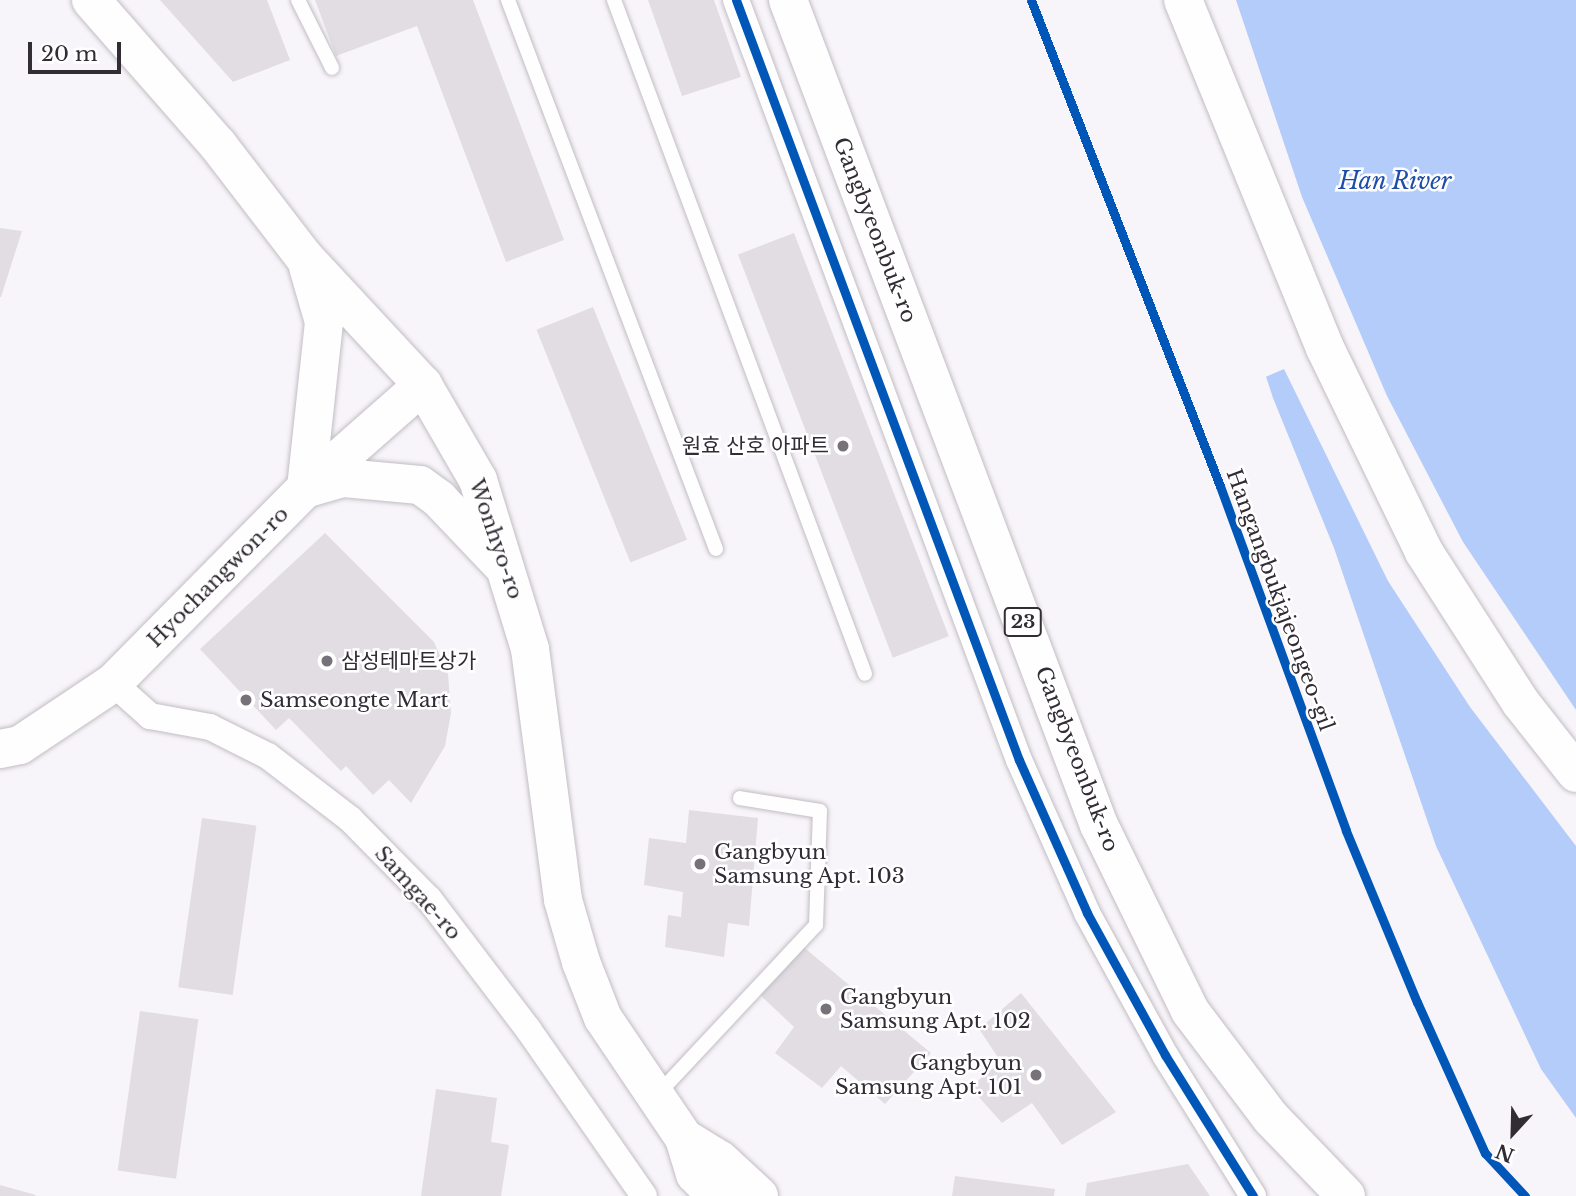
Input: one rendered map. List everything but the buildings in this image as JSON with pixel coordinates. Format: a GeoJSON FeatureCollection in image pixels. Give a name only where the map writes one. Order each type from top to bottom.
{"type":"FeatureCollection","features":[{"type":"Feature","properties":{"kind":"main road","name":"Wonhyo-ro"},"geometry":{"type":"LineString","coordinates":[[91,0],[218,145],[304,257],[423,385],[478,480],[530,649],[567,912],[603,1018],[684,1138],[695,1174],[716,1196]]}},
{"type":"Feature","properties":{"kind":"main road","name":"Gangbyeonbuk-ro"},"geometry":{"type":"LineString","coordinates":[[788,0],[1099,825],[1190,1011],[1270,1118],[1346,1196]]}},
{"type":"Feature","properties":{"kind":"main road"},"geometry":{"type":"LineString","coordinates":[[1183,0],[1325,348],[1424,552],[1521,703],[1576,773]]}},
{"type":"Feature","properties":{"kind":"main road"},"geometry":{"type":"LineString","coordinates":[[304,257],[324,322],[306,488],[344,478],[420,485],[439,499],[507,570]]}},
{"type":"Feature","properties":{"kind":"main road","name":"Hyochangwon-ro"},"geometry":{"type":"LineString","coordinates":[[0,749],[20,745],[113,683],[306,488],[423,385]]}},
{"type":"Feature","properties":{"kind":"main road","name":"Wonhyo-ro"},"geometry":{"type":"LineString","coordinates":[[684,1138],[720,1160],[758,1196]]}},
{"type":"Feature","properties":{"kind":"street"},"geometry":{"type":"LineString","coordinates":[[736,0],[1019,760],[1087,913],[1165,1055],[1253,1196]]}},
{"type":"Feature","properties":{"kind":"street","name":"Samgae-ro"},"geometry":{"type":"LineString","coordinates":[[113,683],[150,716],[210,727],[268,756],[350,820],[429,899],[528,1029],[644,1196]]}},
{"type":"Feature","properties":{"kind":"lane"},"geometry":{"type":"LineString","coordinates":[[298,0],[332,68]]}},
{"type":"Feature","properties":{"kind":"lane"},"geometry":{"type":"LineString","coordinates":[[508,0],[716,549]]}},
{"type":"Feature","properties":{"kind":"lane"},"geometry":{"type":"LineString","coordinates":[[614,0],[865,674]]}},
{"type":"Feature","properties":{"kind":"lane"},"geometry":{"type":"LineString","coordinates":[[655,1097],[816,925],[820,811],[740,798]]}},
{"type":"Feature","properties":{"kind":"water","name":"Han River"},"geometry":{"type":"Polygon","coordinates":[[[1130,0],[1576,0],[1576,1118],[1541,1069],[1436,846],[1334,548],[1273,398],[1208,197],[1130,0]]]}},
{"type":"Feature","properties":{"kind":"pier"},"geometry":{"type":"Polygon","coordinates":[[[1127,0],[1236,0],[1302,197],[1387,396],[1463,542],[1576,710],[1576,846],[1470,707],[1388,581],[1284,369],[1263,378],[1204,198],[1127,0]]]}},
{"type":"Feature","properties":{"kind":"cycle path"},"geometry":{"type":"LineString","coordinates":[[736,0],[1019,760],[1087,913],[1165,1055],[1253,1196]]}},
{"type":"Feature","properties":{"kind":"cycle path","name":"Hangangbukjajeongeo-gil"},"geometry":{"type":"LineString","coordinates":[[1031,0],[1220,486],[1346,831],[1417,1002],[1485,1153],[1525,1196]]}},
{"type":"Feature","properties":{"kind":"place","name":"원효 산호 아파트"},"geometry":{"type":"Point","coordinates":[843,446]}},
{"type":"Feature","properties":{"kind":"place","name":"삼성테마트상가"},"geometry":{"type":"Point","coordinates":[327,661]}},
{"type":"Feature","properties":{"kind":"place","name":"Samseongte Mart"},"geometry":{"type":"Point","coordinates":[246,700]}},
{"type":"Feature","properties":{"kind":"place","name":"Gangbyun Samsung Apt. 103"},"geometry":{"type":"Point","coordinates":[700,864]}},
{"type":"Feature","properties":{"kind":"place","name":"Gangbyun Samsung Apt. 102"},"geometry":{"type":"Point","coordinates":[826,1009]}},
{"type":"Feature","properties":{"kind":"place","name":"Gangbyun Samsung Apt. 101"},"geometry":{"type":"Point","coordinates":[1036,1075]}}]}
